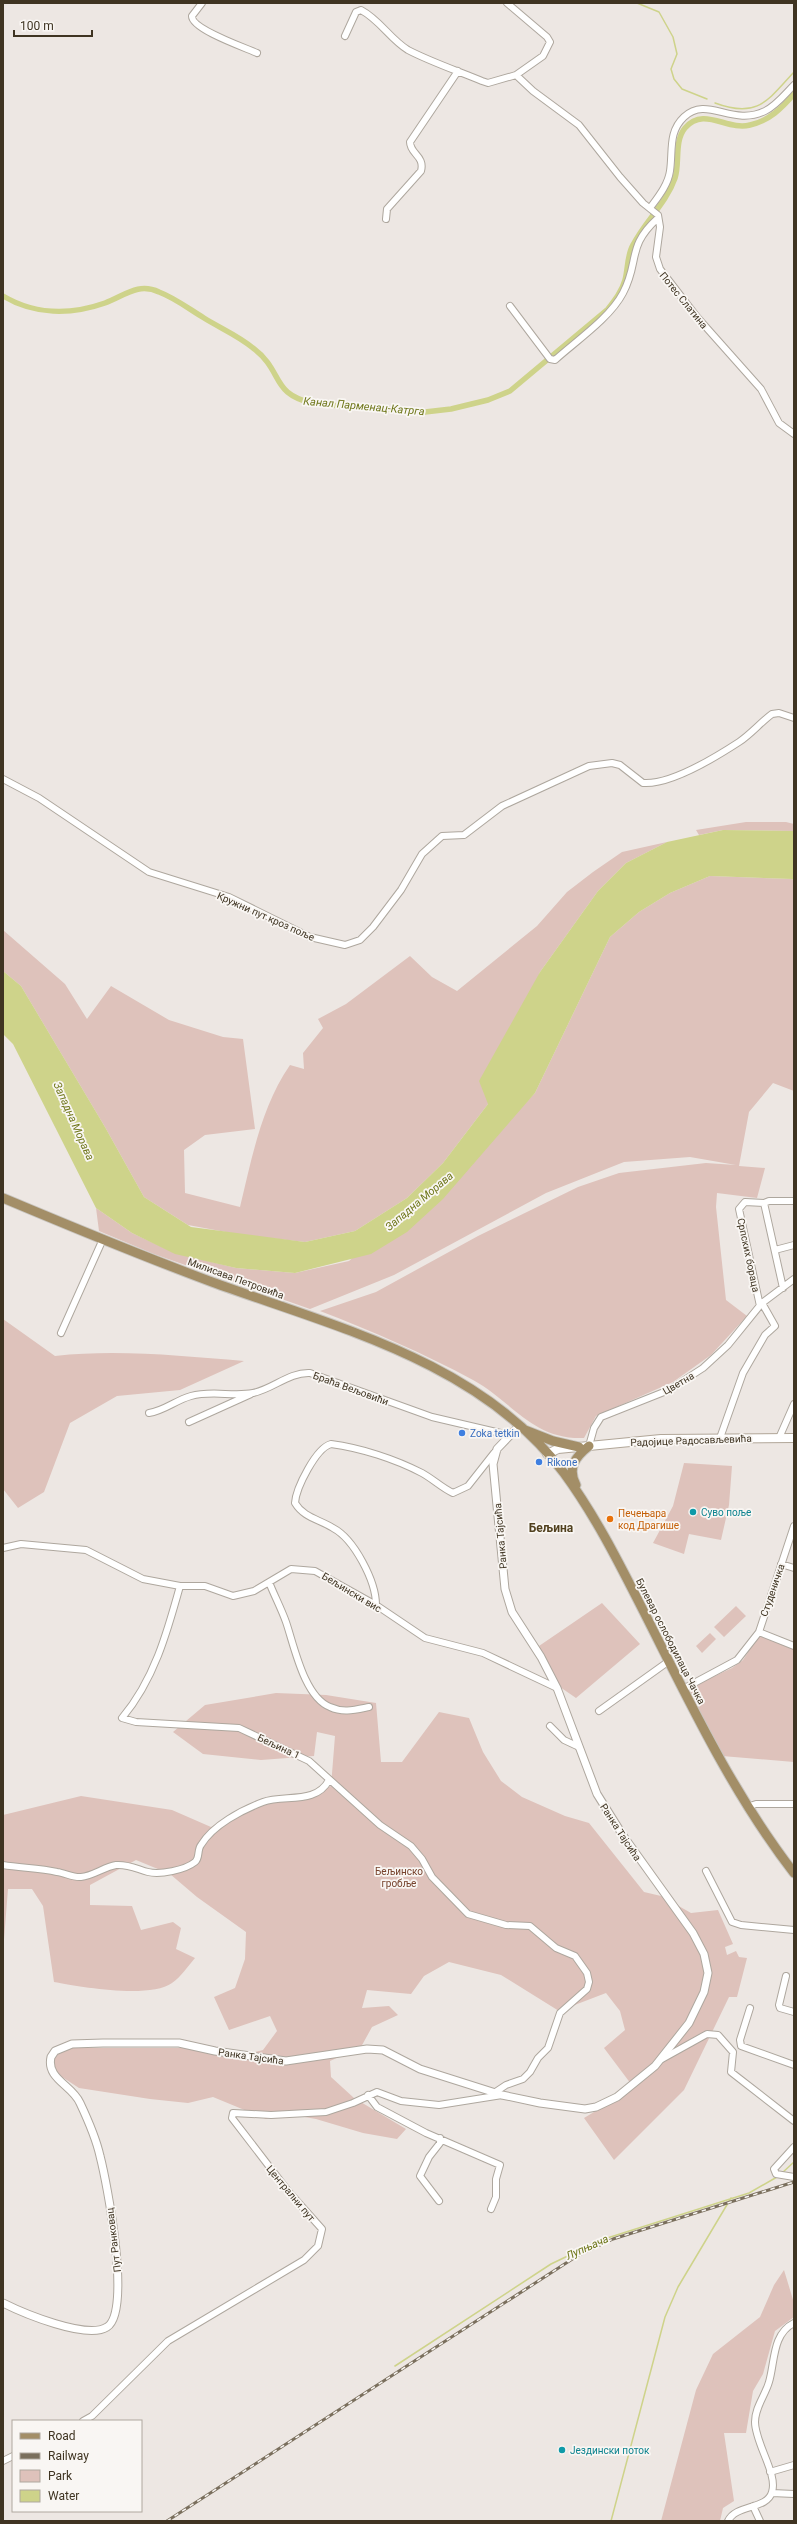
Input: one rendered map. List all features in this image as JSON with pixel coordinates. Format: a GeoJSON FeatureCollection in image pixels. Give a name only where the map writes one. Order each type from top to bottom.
{"type":"FeatureCollection","features":[{"type":"Feature","properties":{"kind":"main road","name":"Милисава Петровића"},"geometry":{"type":"LineString","coordinates":[[3,1198],[103,1239],[394,1349],[460,1382],[521,1428]]}},
{"type":"Feature","properties":{"kind":"main road"},"geometry":{"type":"LineString","coordinates":[[521,1428],[579,1447]]}},
{"type":"Feature","properties":{"kind":"main road","name":"Булевар ослободилаца Чачка"},"geometry":{"type":"LineString","coordinates":[[521,1428],[547,1454],[579,1496],[609,1544],[683,1689],[747,1807],[794,1873]]}},
{"type":"Feature","properties":{"kind":"main road","name":"Радојице Радосављевића"},"geometry":{"type":"LineString","coordinates":[[547,1454],[555,1450],[649,1440],[794,1438]]}},
{"type":"Feature","properties":{"kind":"main road"},"geometry":{"type":"LineString","coordinates":[[579,1496],[573,1477],[573,1464],[578,1456],[589,1446]]}},
{"type":"Feature","properties":{"kind":"street"},"geometry":{"type":"LineString","coordinates":[[202,3],[192,16],[194,22],[217,37],[257,53]]}},
{"type":"Feature","properties":{"kind":"street"},"geometry":{"type":"LineString","coordinates":[[345,36],[356,12],[361,10],[374,18],[396,41],[408,50],[488,83],[516,75],[543,56],[550,42],[547,37],[508,3]]}},
{"type":"Feature","properties":{"kind":"street"},"geometry":{"type":"LineString","coordinates":[[386,220],[387,209],[421,171],[422,160],[410,146],[410,142],[458,71]]}},
{"type":"Feature","properties":{"kind":"street"},"geometry":{"type":"LineString","coordinates":[[510,306],[550,359],[555,360],[618,303],[627,284],[638,242],[658,216],[620,177],[579,125],[516,75]]}},
{"type":"Feature","properties":{"kind":"street"},"geometry":{"type":"LineString","coordinates":[[650,209],[666,185],[670,172],[674,133],[678,124],[690,112],[706,108],[731,116],[742,117],[754,115],[778,102],[794,85]]}},
{"type":"Feature","properties":{"kind":"street","name":"Потес Слатина"},"geometry":{"type":"LineString","coordinates":[[658,216],[656,257],[660,269],[697,317],[761,389],[780,423],[794,434]]}},
{"type":"Feature","properties":{"kind":"street","name":"Кружни пут кроз поље"},"geometry":{"type":"LineString","coordinates":[[3,779],[39,798],[149,872],[229,897],[310,937],[345,945],[360,940],[373,927],[401,890],[422,854],[442,836],[464,835],[502,806],[589,766],[612,763],[620,765],[643,783],[653,782],[680,774],[702,764],[740,742],[772,714],[779,713],[794,718]]}},
{"type":"Feature","properties":{"kind":"street","name":"Српских бораца"},"geometry":{"type":"LineString","coordinates":[[720,1438],[745,1369],[765,1335],[775,1326],[761,1304],[739,1208],[745,1202],[764,1203],[794,1201]]}},
{"type":"Feature","properties":{"kind":"street"},"geometry":{"type":"LineString","coordinates":[[764,1203],[783,1288]]}},
{"type":"Feature","properties":{"kind":"street"},"geometry":{"type":"LineString","coordinates":[[61,1333],[103,1239]]}},
{"type":"Feature","properties":{"kind":"street"},"geometry":{"type":"LineString","coordinates":[[775,1250],[794,1245]]}},
{"type":"Feature","properties":{"kind":"street","name":"Српских бораца"},"geometry":{"type":"LineString","coordinates":[[761,1304],[794,1279]]}},
{"type":"Feature","properties":{"kind":"street","name":"Цветна"},"geometry":{"type":"LineString","coordinates":[[589,1446],[594,1428],[601,1417],[669,1390],[704,1368],[728,1345],[761,1304]]}},
{"type":"Feature","properties":{"kind":"street","name":"Браћа Вељовићи"},"geometry":{"type":"LineString","coordinates":[[148,1413],[158,1412],[190,1396],[209,1393],[253,1393],[301,1373],[310,1373],[432,1417],[509,1435]]}},
{"type":"Feature","properties":{"kind":"street"},"geometry":{"type":"LineString","coordinates":[[189,1422],[253,1393]]}},
{"type":"Feature","properties":{"kind":"street"},"geometry":{"type":"LineString","coordinates":[[779,1438],[794,1404]]}},
{"type":"Feature","properties":{"kind":"street"},"geometry":{"type":"LineString","coordinates":[[376,1605],[373,1587],[352,1545],[333,1527],[301,1512],[295,1503],[298,1492],[320,1451],[331,1444],[350,1448],[416,1470],[454,1493],[468,1486],[509,1435],[521,1428]]}},
{"type":"Feature","properties":{"kind":"street","name":"Ранка Тајсића"},"geometry":{"type":"LineString","coordinates":[[51,2057],[55,2051],[66,2046],[97,2043],[179,2043],[215,2051],[286,2061],[377,2049],[387,2050],[420,2069],[494,2093],[564,2107],[592,2108],[617,2097],[639,2081],[658,2062],[689,2024],[707,1984],[706,1962],[693,1933],[622,1834],[597,1794],[557,1688],[541,1657],[508,1603],[500,1540],[493,1464],[494,1453]]}},
{"type":"Feature","properties":{"kind":"street","name":"Студеничка"},"geometry":{"type":"LineString","coordinates":[[759,1632],[794,1526]]}},
{"type":"Feature","properties":{"kind":"street","name":"Бељински вис"},"geometry":{"type":"LineString","coordinates":[[3,1548],[21,1544],[86,1550],[143,1579],[180,1586],[205,1586],[233,1596],[254,1591],[291,1569],[310,1570],[328,1576],[376,1605],[425,1638],[483,1653],[557,1688]]}},
{"type":"Feature","properties":{"kind":"street"},"geometry":{"type":"LineString","coordinates":[[781,1564],[794,1568]]}},
{"type":"Feature","properties":{"kind":"street"},"geometry":{"type":"LineString","coordinates":[[269,1582],[286,1622],[292,1647],[317,1698],[328,1707],[344,1712],[368,1708]]}},
{"type":"Feature","properties":{"kind":"street","name":"Бељина 1"},"geometry":{"type":"LineString","coordinates":[[180,1586],[151,1673],[134,1703],[122,1718],[136,1722],[239,1728],[296,1753],[309,1761],[329,1780]]}},
{"type":"Feature","properties":{"kind":"street"},"geometry":{"type":"LineString","coordinates":[[683,1689],[737,1660],[759,1632],[794,1646]]}},
{"type":"Feature","properties":{"kind":"street"},"geometry":{"type":"LineString","coordinates":[[598,1711],[669,1660]]}},
{"type":"Feature","properties":{"kind":"street"},"geometry":{"type":"LineString","coordinates":[[550,1726],[564,1740],[578,1747]]}},
{"type":"Feature","properties":{"kind":"street"},"geometry":{"type":"LineString","coordinates":[[3,1865],[80,1877],[116,1865],[133,1866],[150,1873],[174,1870],[195,1862],[198,1858],[200,1846],[210,1834],[232,1817],[264,1802],[296,1799],[309,1795],[326,1785],[329,1780],[380,1825],[411,1846],[422,1858],[432,1877],[468,1914],[506,1925],[530,1926],[556,1948],[575,1956],[582,1964],[588,1977],[586,1989],[560,2013],[548,2048],[538,2058],[530,2072],[523,2079],[506,2084],[494,2093]]}},
{"type":"Feature","properties":{"kind":"street"},"geometry":{"type":"LineString","coordinates":[[747,1807],[756,1804],[794,1804]]}},
{"type":"Feature","properties":{"kind":"street"},"geometry":{"type":"LineString","coordinates":[[706,1871],[732,1922],[741,1925],[794,1930]]}},
{"type":"Feature","properties":{"kind":"street"},"geometry":{"type":"LineString","coordinates":[[786,1976],[779,2005],[780,2008],[794,2012]]}},
{"type":"Feature","properties":{"kind":"street"},"geometry":{"type":"LineString","coordinates":[[750,2008],[740,2040],[741,2046],[794,2065]]}},
{"type":"Feature","properties":{"kind":"street"},"geometry":{"type":"LineString","coordinates":[[658,2062],[707,2034],[718,2035],[733,2052],[731,2072],[794,2121]]}},
{"type":"Feature","properties":{"kind":"street","name":"Пут Ранковац"},"geometry":{"type":"LineString","coordinates":[[3,2304],[49,2321],[97,2331],[109,2326],[117,2307],[117,2265],[100,2156],[79,2100],[52,2071],[51,2057]]}},
{"type":"Feature","properties":{"kind":"street","name":"Ранка Тајсића"},"geometry":{"type":"LineString","coordinates":[[368,2095],[377,2092],[401,2101],[439,2104],[502,2095]]}},
{"type":"Feature","properties":{"kind":"street"},"geometry":{"type":"LineString","coordinates":[[368,2095],[377,2108],[500,2165],[496,2179],[496,2196],[491,2209]]}},
{"type":"Feature","properties":{"kind":"street","name":"Централни пут"},"geometry":{"type":"LineString","coordinates":[[85,2420],[92,2416],[168,2341],[304,2260],[318,2246],[322,2229],[288,2191],[232,2118],[233,2113],[271,2115],[326,2112],[346,2106],[368,2095]]}},
{"type":"Feature","properties":{"kind":"street"},"geometry":{"type":"LineString","coordinates":[[439,2201],[420,2176],[429,2157],[440,2143],[440,2138]]}},
{"type":"Feature","properties":{"kind":"street"},"geometry":{"type":"LineString","coordinates":[[793,2177],[776,2174],[775,2167],[794,2147]]}},
{"type":"Feature","properties":{"kind":"street"},"geometry":{"type":"LineString","coordinates":[[728,2521],[732,2515],[766,2500],[772,2493],[773,2487],[770,2472],[758,2438],[756,2417],[758,2406],[770,2381],[777,2344],[783,2332],[794,2323]]}},
{"type":"Feature","properties":{"kind":"street"},"geometry":{"type":"LineString","coordinates":[[3,2461],[12,2456]]}},
{"type":"Feature","properties":{"kind":"street"},"geometry":{"type":"LineString","coordinates":[[770,2472],[794,2465]]}},
{"type":"Feature","properties":{"kind":"street"},"geometry":{"type":"LineString","coordinates":[[772,2493],[794,2494]]}},
{"type":"Feature","properties":{"kind":"street"},"geometry":{"type":"LineString","coordinates":[[753,2506],[760,2521]]}},
{"type":"Feature","properties":{"kind":"green space"},"geometry":{"type":"Polygon","coordinates":[[[746,822],[786,822],[794,824],[794,831],[723,830],[699,835],[696,830],[746,822]]]}},
{"type":"Feature","properties":{"kind":"green space"},"geometry":{"type":"Polygon","coordinates":[[[667,842],[626,863],[598,891],[540,972],[488,1104],[443,1163],[407,1198],[355,1231],[305,1242],[242,1235],[188,1225],[144,1197],[105,1127],[21,986],[3,971],[3,930],[65,984],[87,1019],[111,986],[169,1020],[223,1037],[243,1039],[255,1129],[205,1135],[184,1150],[185,1193],[240,1207],[253,1152],[272,1098],[290,1065],[304,1069],[303,1053],[323,1028],[318,1019],[346,1004],[410,956],[432,977],[457,991],[537,926],[567,892],[593,872],[622,852],[667,842]]]}},
{"type":"Feature","properties":{"kind":"green space"},"geometry":{"type":"Polygon","coordinates":[[[710,876],[792,879],[794,881],[794,1091],[773,1083],[749,1112],[739,1166],[765,1168],[757,1198],[717,1193],[716,1207],[726,1300],[747,1316],[711,1355],[673,1382],[596,1416],[584,1438],[566,1437],[550,1433],[524,1418],[473,1380],[397,1343],[320,1311],[376,1292],[478,1236],[578,1187],[619,1173],[706,1163],[736,1165],[690,1157],[624,1162],[546,1193],[394,1275],[310,1309],[154,1254],[99,1231],[96,1208],[132,1233],[175,1253],[236,1268],[295,1273],[349,1261],[502,1128],[535,1093],[610,937],[639,912],[670,893],[710,876]]]}},
{"type":"Feature","properties":{"kind":"green space"},"geometry":{"type":"Polygon","coordinates":[[[3,1319],[55,1356],[126,1353],[244,1361],[180,1390],[117,1396],[70,1423],[44,1492],[18,1508],[3,1489],[3,1319]]]}},
{"type":"Feature","properties":{"kind":"green space"},"geometry":{"type":"Polygon","coordinates":[[[684,1463],[732,1466],[729,1505],[721,1540],[689,1534],[684,1554],[653,1543],[673,1506],[684,1463]]]}},
{"type":"Feature","properties":{"kind":"green space"},"geometry":{"type":"Polygon","coordinates":[[[602,1603],[640,1644],[576,1698],[560,1687],[539,1646],[602,1603]]]}},
{"type":"Feature","properties":{"kind":"green space"},"geometry":{"type":"Polygon","coordinates":[[[736,1606],[746,1616],[724,1637],[714,1627],[736,1606]]]}},
{"type":"Feature","properties":{"kind":"green space"},"geometry":{"type":"Polygon","coordinates":[[[710,1633],[716,1639],[702,1653],[696,1646],[710,1633]]]}},
{"type":"Feature","properties":{"kind":"green space"},"geometry":{"type":"Polygon","coordinates":[[[759,1635],[794,1649],[794,1762],[722,1756],[687,1689],[732,1668],[743,1660],[759,1635]]]}},
{"type":"Feature","properties":{"kind":"green space","name":"Бељинско гробље"},"geometry":{"type":"Polygon","coordinates":[[[276,1693],[326,1695],[376,1703],[381,1762],[402,1762],[439,1712],[469,1718],[483,1752],[501,1781],[522,1797],[565,1816],[589,1823],[644,1892],[661,1896],[691,1913],[718,1910],[733,1944],[725,1947],[727,1955],[736,1951],[739,1957],[747,1958],[737,1997],[729,1997],[684,2090],[614,2160],[584,2118],[634,2088],[604,2048],[625,2030],[620,2011],[606,1993],[559,2011],[501,1975],[449,1962],[424,1976],[411,1994],[367,1990],[362,2008],[389,2006],[398,2015],[372,2027],[361,2047],[330,2061],[331,2077],[354,2098],[406,2129],[397,2139],[363,2133],[316,2119],[282,2113],[266,2119],[213,2097],[188,2103],[150,2099],[79,2088],[56,2073],[53,2057],[67,2048],[186,2048],[238,2056],[263,2050],[277,2031],[270,2016],[229,2030],[214,1997],[235,1988],[245,1959],[246,1932],[197,1897],[170,1874],[136,1860],[90,1885],[90,1905],[132,1906],[141,1930],[173,1922],[181,1928],[176,1949],[195,1958],[175,1981],[162,1988],[132,1991],[97,1989],[54,1982],[43,1906],[32,1889],[8,1889],[3,1952],[3,1815],[81,1796],[172,1810],[211,1827],[257,1802],[304,1799],[331,1786],[335,1736],[317,1732],[314,1756],[261,1760],[203,1754],[173,1732],[205,1705],[276,1693]]]}},
{"type":"Feature","properties":{"kind":"green space"},"geometry":{"type":"Polygon","coordinates":[[[784,2270],[794,2303],[794,2317],[775,2331],[763,2374],[753,2391],[746,2433],[724,2433],[734,2501],[723,2508],[720,2521],[661,2521],[696,2390],[713,2354],[760,2317],[774,2285],[784,2270]]]}},
{"type":"Feature","properties":{"kind":"water","name":"Западна Морава"},"geometry":{"type":"Polygon","coordinates":[[[723,830],[794,831],[794,881],[792,879],[710,876],[670,893],[639,912],[610,937],[535,1093],[443,1199],[407,1232],[371,1254],[295,1273],[236,1268],[175,1254],[132,1233],[96,1208],[13,1044],[3,1034],[3,971],[21,986],[105,1127],[144,1197],[191,1227],[305,1242],[355,1231],[407,1198],[443,1163],[488,1104],[479,1081],[540,972],[598,891],[626,863],[667,842],[723,830]]]}},
{"type":"Feature","properties":{"kind":"waterway"},"geometry":{"type":"LineString","coordinates":[[637,3],[659,12],[673,37],[677,54],[671,69],[674,79],[682,89],[707,99]]}},
{"type":"Feature","properties":{"kind":"waterway"},"geometry":{"type":"LineString","coordinates":[[715,103],[742,109],[752,108],[769,98],[794,72]]}},
{"type":"Feature","properties":{"kind":"waterway","name":"Канал Парменац-Катрга"},"geometry":{"type":"LineString","coordinates":[[3,296],[28,307],[40,310],[66,311],[92,307],[138,289],[151,289],[176,300],[248,344],[270,365],[279,381],[290,394],[300,400],[315,404],[425,412],[451,409],[488,400],[510,391],[608,309],[624,284],[633,245],[643,228],[661,204],[675,178],[678,146],[685,128],[692,122],[700,119],[716,120],[741,126],[757,123],[775,113],[794,94]]}},
{"type":"Feature","properties":{"kind":"waterway","name":"Лупњача"},"geometry":{"type":"LineString","coordinates":[[782,2173],[794,2162]]}},
{"type":"Feature","properties":{"kind":"waterway","name":"Лупњача"},"geometry":{"type":"LineString","coordinates":[[395,2366],[551,2264],[601,2240],[749,2193],[777,2177]]}},
{"type":"Feature","properties":{"kind":"waterway"},"geometry":{"type":"LineString","coordinates":[[611,2521],[665,2317],[678,2287],[731,2198]]}},
{"type":"Feature","properties":{"kind":"railway"},"geometry":{"type":"LineString","coordinates":[[167,2521],[577,2256],[613,2239],[794,2182]]}},
{"type":"Feature","properties":{"kind":"place","name":"Zoka tetkin"},"geometry":{"type":"Point","coordinates":[462,1433]}},
{"type":"Feature","properties":{"kind":"place","name":"Rikone"},"geometry":{"type":"Point","coordinates":[539,1462]}},
{"type":"Feature","properties":{"kind":"place","name":"Суво поље"},"geometry":{"type":"Point","coordinates":[693,1512]}},
{"type":"Feature","properties":{"kind":"place","name":"Печењара код Драгише"},"geometry":{"type":"Point","coordinates":[610,1519]}},
{"type":"Feature","properties":{"kind":"place","name":"Јездински поток"},"geometry":{"type":"Point","coordinates":[562,2450]}},
{"type":"Feature","properties":{"kind":"district","name":"Бељина"},"geometry":{"type":"Point","coordinates":[551,1528]}}]}
